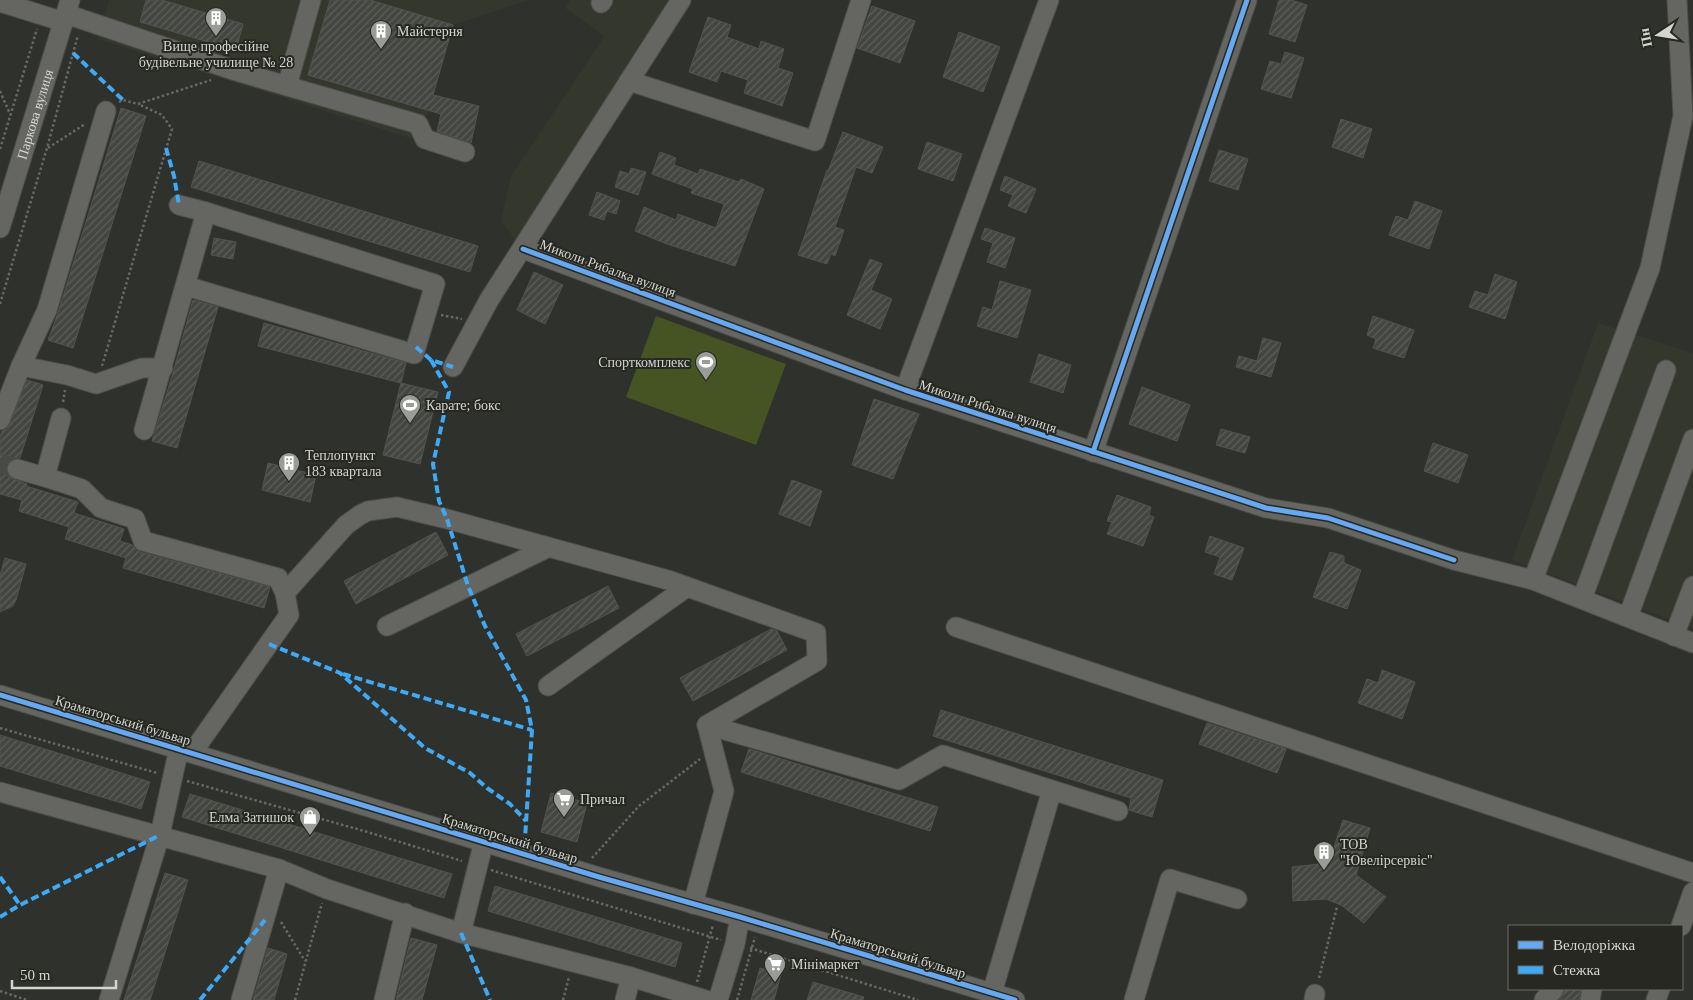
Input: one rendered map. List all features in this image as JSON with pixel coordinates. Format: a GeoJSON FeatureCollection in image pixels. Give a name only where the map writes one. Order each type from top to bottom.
{"type":"FeatureCollection","features":[{"type":"Feature","properties":{"kind":"street"},"geometry":{"type":"LineString","coordinates":[[287,86],[311,0]]}},
{"type":"Feature","properties":{"kind":"street","name":"Миколи Рибалка вулиця"},"geometry":{"type":"LineString","coordinates":[[453,367],[490,300],[681,0]]}},
{"type":"Feature","properties":{"kind":"street"},"geometry":{"type":"LineString","coordinates":[[629,80],[815,141],[861,0]]}},
{"type":"Feature","properties":{"kind":"street"},"geometry":{"type":"LineString","coordinates":[[905,390],[1049,0]]}},
{"type":"Feature","properties":{"kind":"street"},"geometry":{"type":"LineString","coordinates":[[1093,452],[1247,0]]}},
{"type":"Feature","properties":{"kind":"street"},"geometry":{"type":"LineString","coordinates":[[1533,580],[1650,268],[1683,116],[1677,0]]}},
{"type":"Feature","properties":{"kind":"street"},"geometry":{"type":"LineString","coordinates":[[0,2],[42,15],[71,14],[236,72],[418,124],[425,139],[465,152]]}},
{"type":"Feature","properties":{"kind":"street","name":"Паркова вулиця"},"geometry":{"type":"LineString","coordinates":[[0,228],[71,14]]}},
{"type":"Feature","properties":{"kind":"street"},"geometry":{"type":"LineString","coordinates":[[0,420],[47,310],[106,110]]}},
{"type":"Feature","properties":{"kind":"street"},"geometry":{"type":"LineString","coordinates":[[179,205],[435,284],[414,354],[186,286]]}},
{"type":"Feature","properties":{"kind":"street"},"geometry":{"type":"LineString","coordinates":[[144,430],[206,212]]}},
{"type":"Feature","properties":{"kind":"street","name":"Миколи Рибалка вулиця"},"geometry":{"type":"LineString","coordinates":[[523,249],[905,390],[1266,508],[1328,518],[1454,560],[1533,580],[1693,643]]}},
{"type":"Feature","properties":{"kind":"street"},"geometry":{"type":"LineString","coordinates":[[22,366],[67,375],[96,384],[142,368],[163,368]]}},
{"type":"Feature","properties":{"kind":"street"},"geometry":{"type":"LineString","coordinates":[[1582,599],[1666,370]]}},
{"type":"Feature","properties":{"kind":"street"},"geometry":{"type":"LineString","coordinates":[[45,478],[61,418]]}},
{"type":"Feature","properties":{"kind":"street"},"geometry":{"type":"LineString","coordinates":[[1628,617],[1693,439]]}},
{"type":"Feature","properties":{"kind":"street"},"geometry":{"type":"LineString","coordinates":[[18,469],[82,489],[101,508],[136,519],[143,541],[278,578],[285,593],[289,615],[185,751],[172,777],[160,835],[109,1000]]}},
{"type":"Feature","properties":{"kind":"street"},"geometry":{"type":"LineString","coordinates":[[285,593],[346,525],[368,512],[397,507],[668,580],[816,633],[817,661],[707,725]]}},
{"type":"Feature","properties":{"kind":"street"},"geometry":{"type":"LineString","coordinates":[[388,626],[547,548]]}},
{"type":"Feature","properties":{"kind":"street"},"geometry":{"type":"LineString","coordinates":[[1674,636],[1693,586]]}},
{"type":"Feature","properties":{"kind":"street"},"geometry":{"type":"LineString","coordinates":[[548,686],[687,587]]}},
{"type":"Feature","properties":{"kind":"street"},"geometry":{"type":"LineString","coordinates":[[956,627],[1693,873]]}},
{"type":"Feature","properties":{"kind":"street","name":"Краматорський бульвар"},"geometry":{"type":"LineString","coordinates":[[0,695],[1014,1000]]}},
{"type":"Feature","properties":{"kind":"street"},"geometry":{"type":"LineString","coordinates":[[693,904],[724,791],[707,725]]}},
{"type":"Feature","properties":{"kind":"street"},"geometry":{"type":"LineString","coordinates":[[707,725],[900,780],[943,755],[1118,811]]}},
{"type":"Feature","properties":{"kind":"street"},"geometry":{"type":"LineString","coordinates":[[992,993],[1052,790]]}},
{"type":"Feature","properties":{"kind":"street"},"geometry":{"type":"LineString","coordinates":[[0,792],[279,869],[326,889],[461,933],[631,977],[699,998]]}},
{"type":"Feature","properties":{"kind":"street"},"geometry":{"type":"LineString","coordinates":[[461,933],[484,841]]}},
{"type":"Feature","properties":{"kind":"street"},"geometry":{"type":"LineString","coordinates":[[240,1000],[270,905],[279,869]]}},
{"type":"Feature","properties":{"kind":"street"},"geometry":{"type":"LineString","coordinates":[[1134,1000],[1170,879],[1237,899]]}},
{"type":"Feature","properties":{"kind":"street"},"geometry":{"type":"LineString","coordinates":[[1681,925],[1693,892]]}},
{"type":"Feature","properties":{"kind":"street"},"geometry":{"type":"LineString","coordinates":[[384,1000],[405,914]]}},
{"type":"Feature","properties":{"kind":"street"},"geometry":{"type":"LineString","coordinates":[[718,1000],[743,946],[740,917]]}},
{"type":"Feature","properties":{"kind":"street"},"geometry":{"type":"LineString","coordinates":[[625,1000],[631,977]]}},
{"type":"Feature","properties":{"kind":"street"},"geometry":{"type":"LineString","coordinates":[[1544,1000],[1553,990]]}},
{"type":"Feature","properties":{"kind":"path"},"geometry":{"type":"LineString","coordinates":[[0,304],[47,148],[71,14]]}},
{"type":"Feature","properties":{"kind":"path"},"geometry":{"type":"LineString","coordinates":[[0,150],[42,15]]}},
{"type":"Feature","properties":{"kind":"path"},"geometry":{"type":"LineString","coordinates":[[138,104],[236,72]]}},
{"type":"Feature","properties":{"kind":"path"},"geometry":{"type":"LineString","coordinates":[[0,91],[11,115]]}},
{"type":"Feature","properties":{"kind":"path"},"geometry":{"type":"LineString","coordinates":[[47,148],[123,100],[138,104],[162,115],[172,129],[96,384]]}},
{"type":"Feature","properties":{"kind":"path"},"geometry":{"type":"LineString","coordinates":[[61,418],[67,375]]}},
{"type":"Feature","properties":{"kind":"path"},"geometry":{"type":"LineString","coordinates":[[0,728],[364,831],[918,1000]]}},
{"type":"Feature","properties":{"kind":"path"},"geometry":{"type":"LineString","coordinates":[[580,871],[639,806],[714,749]]}},
{"type":"Feature","properties":{"kind":"path"},"geometry":{"type":"LineString","coordinates":[[295,1000],[326,889]]}},
{"type":"Feature","properties":{"kind":"path"},"geometry":{"type":"LineString","coordinates":[[270,905],[305,961]]}},
{"type":"Feature","properties":{"kind":"path"},"geometry":{"type":"LineString","coordinates":[[1315,997],[1337,907]]}},
{"type":"Feature","properties":{"kind":"path"},"geometry":{"type":"LineString","coordinates":[[699,998],[710,936],[717,911]]}},
{"type":"Feature","properties":{"kind":"path"},"geometry":{"type":"LineString","coordinates":[[737,1000],[743,946],[759,924]]}},
{"type":"Feature","properties":{"kind":"path"},"geometry":{"type":"LineString","coordinates":[[563,1000],[573,962]]}},
{"type":"Feature","properties":{"kind":"path"},"geometry":{"type":"LineString","coordinates":[[0,991],[27,1000]]}},
{"type":"Feature","properties":{"kind":"shaded area"},"geometry":{"type":"Polygon","coordinates":[[[109,0],[528,0],[453,25],[419,141],[98,39],[109,0]]]}},
{"type":"Feature","properties":{"kind":"shaded area"},"geometry":{"type":"Polygon","coordinates":[[[570,0],[681,0],[523,249],[501,221],[511,176],[605,36],[565,8],[570,0]]]}},
{"type":"Feature","properties":{"kind":"shaded area"},"geometry":{"type":"Polygon","coordinates":[[[1598,323],[1693,353],[1693,628],[1512,560],[1598,323]]]}},
{"type":"Feature","properties":{"kind":"green space","name":"Спорткомплекс"},"geometry":{"type":"Polygon","coordinates":[[[656,316],[786,364],[756,445],[626,397],[656,316]]]}},
{"type":"Feature","properties":{"kind":"building","name":"Вище професійне будівельне училище № 28"},"geometry":{"type":"Polygon","coordinates":[[[146,0],[162,0],[243,24],[236,50],[140,22],[146,0]]]}},
{"type":"Feature","properties":{"kind":"building","name":"Майстерня"},"geometry":{"type":"Polygon","coordinates":[[[330,0],[370,0],[453,25],[433,95],[479,106],[471,143],[437,131],[441,114],[308,75],[330,0]]]}},
{"type":"Feature","properties":{"kind":"building"},"geometry":{"type":"Polygon","coordinates":[[[1279,0],[1291,0],[1307,5],[1295,42],[1269,34],[1279,0]]]}},
{"type":"Feature","properties":{"kind":"building"},"geometry":{"type":"Polygon","coordinates":[[[872,6],[915,21],[900,63],[857,48],[872,6]]]}},
{"type":"Feature","properties":{"kind":"building"},"geometry":{"type":"Polygon","coordinates":[[[708,17],[731,25],[727,37],[759,49],[761,41],[784,49],[778,68],[793,73],[782,106],[744,93],[748,80],[721,71],[717,82],[689,72],[708,17]]]}},
{"type":"Feature","properties":{"kind":"building"},"geometry":{"type":"Polygon","coordinates":[[[959,32],[1000,47],[983,92],[943,77],[959,32]]]}},
{"type":"Feature","properties":{"kind":"building"},"geometry":{"type":"Polygon","coordinates":[[[1285,52],[1304,58],[1291,98],[1261,89],[1270,61],[1281,64],[1285,52]]]}},
{"type":"Feature","properties":{"kind":"building"},"geometry":{"type":"Polygon","coordinates":[[[121,108],[146,116],[73,348],[48,340],[121,108]]]}},
{"type":"Feature","properties":{"kind":"building"},"geometry":{"type":"Polygon","coordinates":[[[1341,119],[1372,129],[1363,158],[1332,147],[1341,119]]]}},
{"type":"Feature","properties":{"kind":"building"},"geometry":{"type":"Polygon","coordinates":[[[843,132],[883,147],[872,173],[856,167],[835,227],[844,230],[835,256],[831,254],[827,264],[798,255],[827,170],[843,132]]]}},
{"type":"Feature","properties":{"kind":"building"},"geometry":{"type":"Polygon","coordinates":[[[927,142],[962,154],[953,181],[918,169],[927,142]]]}},
{"type":"Feature","properties":{"kind":"building"},"geometry":{"type":"Polygon","coordinates":[[[1219,150],[1248,159],[1238,190],[1209,181],[1219,150]]]}},
{"type":"Feature","properties":{"kind":"building"},"geometry":{"type":"Polygon","coordinates":[[[660,152],[676,158],[674,165],[698,174],[700,169],[739,182],[741,179],[764,189],[735,266],[667,244],[635,231],[644,207],[676,220],[678,214],[716,228],[724,204],[691,193],[693,189],[652,174],[660,152]]]}},
{"type":"Feature","properties":{"kind":"building"},"geometry":{"type":"Polygon","coordinates":[[[199,161],[478,246],[470,272],[191,187],[199,161]]]}},
{"type":"Feature","properties":{"kind":"building"},"geometry":{"type":"Polygon","coordinates":[[[631,168],[646,172],[638,195],[615,187],[620,171],[629,174],[631,168]]]}},
{"type":"Feature","properties":{"kind":"building"},"geometry":{"type":"Polygon","coordinates":[[[1005,176],[1036,189],[1026,213],[1008,206],[1013,195],[1000,190],[1005,176]]]}},
{"type":"Feature","properties":{"kind":"building"},"geometry":{"type":"Polygon","coordinates":[[[597,192],[620,201],[616,214],[607,211],[604,220],[589,215],[597,192]]]}},
{"type":"Feature","properties":{"kind":"building"},"geometry":{"type":"Polygon","coordinates":[[[1415,201],[1442,211],[1429,249],[1389,235],[1396,216],[1408,220],[1415,201]]]}},
{"type":"Feature","properties":{"kind":"building"},"geometry":{"type":"Polygon","coordinates":[[[985,228],[1015,238],[1005,268],[987,262],[993,243],[981,239],[985,228]]]}},
{"type":"Feature","properties":{"kind":"building"},"geometry":{"type":"Polygon","coordinates":[[[214,238],[236,242],[233,259],[211,255],[214,238]]]}},
{"type":"Feature","properties":{"kind":"building"},"geometry":{"type":"Polygon","coordinates":[[[870,259],[882,264],[871,290],[892,299],[880,329],[847,315],[870,259]]]}},
{"type":"Feature","properties":{"kind":"building"},"geometry":{"type":"Polygon","coordinates":[[[534,272],[563,285],[545,324],[517,310],[534,272]]]}},
{"type":"Feature","properties":{"kind":"building"},"geometry":{"type":"Polygon","coordinates":[[[1495,274],[1517,282],[1505,319],[1469,307],[1475,291],[1488,295],[1495,274]]]}},
{"type":"Feature","properties":{"kind":"building"},"geometry":{"type":"Polygon","coordinates":[[[1000,281],[1031,290],[1017,338],[977,326],[983,307],[992,310],[1000,281]]]}},
{"type":"Feature","properties":{"kind":"building"},"geometry":{"type":"Polygon","coordinates":[[[193,300],[218,307],[177,448],[152,441],[193,300]]]}},
{"type":"Feature","properties":{"kind":"building"},"geometry":{"type":"Polygon","coordinates":[[[1373,316],[1414,330],[1404,358],[1373,348],[1376,339],[1367,335],[1373,316]]]}},
{"type":"Feature","properties":{"kind":"building"},"geometry":{"type":"Polygon","coordinates":[[[264,323],[406,363],[401,383],[258,346],[264,323]]]}},
{"type":"Feature","properties":{"kind":"building"},"geometry":{"type":"Polygon","coordinates":[[[1263,338],[1281,343],[1271,377],[1236,367],[1239,356],[1257,361],[1263,338]]]}},
{"type":"Feature","properties":{"kind":"building"},"geometry":{"type":"Polygon","coordinates":[[[1039,354],[1071,365],[1063,393],[1030,382],[1039,354]]]}},
{"type":"Feature","properties":{"kind":"building"},"geometry":{"type":"Polygon","coordinates":[[[27,380],[43,385],[20,458],[14,458],[6,465],[9,477],[27,484],[26,486],[78,502],[74,513],[124,529],[120,541],[132,545],[140,552],[270,587],[264,608],[123,568],[126,558],[65,539],[69,527],[19,511],[22,500],[0,494],[0,436],[2,431],[7,429],[10,424],[27,380]]]}},
{"type":"Feature","properties":{"kind":"building","name":"Карате; бокс"},"geometry":{"type":"Polygon","coordinates":[[[401,383],[438,392],[420,464],[383,455],[401,383]]]}},
{"type":"Feature","properties":{"kind":"building"},"geometry":{"type":"Polygon","coordinates":[[[1142,387],[1190,405],[1177,441],[1129,424],[1142,387]]]}},
{"type":"Feature","properties":{"kind":"building"},"geometry":{"type":"Polygon","coordinates":[[[874,399],[919,414],[893,479],[852,465],[874,399]]]}},
{"type":"Feature","properties":{"kind":"building"},"geometry":{"type":"Polygon","coordinates":[[[1221,429],[1250,437],[1245,453],[1216,445],[1221,429]]]}},
{"type":"Feature","properties":{"kind":"building"},"geometry":{"type":"Polygon","coordinates":[[[1433,443],[1468,455],[1458,483],[1424,471],[1433,443]]]}},
{"type":"Feature","properties":{"kind":"building","name":"Теплопункт 183 квартала"},"geometry":{"type":"Polygon","coordinates":[[[268,463],[316,475],[310,502],[262,490],[268,463]]]}},
{"type":"Feature","properties":{"kind":"building"},"geometry":{"type":"Polygon","coordinates":[[[792,480],[822,491],[810,526],[779,514],[792,480]]]}},
{"type":"Feature","properties":{"kind":"building"},"geometry":{"type":"Polygon","coordinates":[[[1117,495],[1151,507],[1149,515],[1154,517],[1143,546],[1107,534],[1112,522],[1107,521],[1117,495]]]}},
{"type":"Feature","properties":{"kind":"building"},"geometry":{"type":"Polygon","coordinates":[[[436,532],[448,555],[356,604],[344,581],[436,532]]]}},
{"type":"Feature","properties":{"kind":"building"},"geometry":{"type":"Polygon","coordinates":[[[1210,536],[1244,548],[1232,580],[1214,574],[1220,557],[1205,552],[1210,536]]]}},
{"type":"Feature","properties":{"kind":"building"},"geometry":{"type":"Polygon","coordinates":[[[1330,552],[1344,556],[1344,563],[1361,570],[1347,609],[1313,597],[1330,552]]]}},
{"type":"Feature","properties":{"kind":"building"},"geometry":{"type":"Polygon","coordinates":[[[5,558],[26,564],[13,606],[0,612],[0,575],[5,558]]]}},
{"type":"Feature","properties":{"kind":"building"},"geometry":{"type":"Polygon","coordinates":[[[608,586],[619,608],[527,656],[516,634],[608,586]]]}},
{"type":"Feature","properties":{"kind":"building"},"geometry":{"type":"Polygon","coordinates":[[[771,629],[777,631],[787,650],[693,701],[680,678],[771,629]]]}},
{"type":"Feature","properties":{"kind":"building"},"geometry":{"type":"Polygon","coordinates":[[[1382,670],[1415,682],[1402,719],[1358,703],[1367,679],[1378,683],[1382,670]]]}},
{"type":"Feature","properties":{"kind":"building"},"geometry":{"type":"Polygon","coordinates":[[[941,710],[1163,780],[1152,817],[1129,810],[1131,798],[933,736],[941,710]]]}},
{"type":"Feature","properties":{"kind":"building"},"geometry":{"type":"Polygon","coordinates":[[[1207,723],[1286,749],[1277,773],[1199,744],[1207,723]]]}},
{"type":"Feature","properties":{"kind":"building"},"geometry":{"type":"Polygon","coordinates":[[[0,735],[150,782],[141,809],[0,766],[0,735]]]}},
{"type":"Feature","properties":{"kind":"building"},"geometry":{"type":"Polygon","coordinates":[[[749,749],[938,807],[930,831],[741,772],[749,749]]]}},
{"type":"Feature","properties":{"kind":"building","name":"Причал"},"geometry":{"type":"Polygon","coordinates":[[[551,793],[587,803],[577,842],[541,832],[551,793]]]}},
{"type":"Feature","properties":{"kind":"building"},"geometry":{"type":"Polygon","coordinates":[[[190,794],[452,874],[444,898],[182,817],[190,794]]]}},
{"type":"Feature","properties":{"kind":"building","name":"ТОВ \"Ювелірсервіс\""},"geometry":{"type":"Polygon","coordinates":[[[1343,820],[1370,828],[1356,875],[1386,897],[1364,923],[1341,905],[1326,899],[1293,901],[1292,867],[1319,864],[1322,851],[1332,853],[1343,820]]]}},
{"type":"Feature","properties":{"kind":"building"},"geometry":{"type":"Polygon","coordinates":[[[165,873],[188,880],[150,1000],[124,1000],[165,873]]]}},
{"type":"Feature","properties":{"kind":"building"},"geometry":{"type":"Polygon","coordinates":[[[495,886],[682,943],[675,967],[488,911],[495,886]]]}},
{"type":"Feature","properties":{"kind":"building"},"geometry":{"type":"Polygon","coordinates":[[[411,938],[437,945],[422,1000],[396,1000],[411,938]]]}},
{"type":"Feature","properties":{"kind":"building"},"geometry":{"type":"Polygon","coordinates":[[[268,948],[287,954],[274,1000],[253,1000],[268,948]]]}},
{"type":"Feature","properties":{"kind":"building"},"geometry":{"type":"Polygon","coordinates":[[[760,968],[781,974],[774,1000],[751,1000],[760,968]]]}},
{"type":"Feature","properties":{"kind":"building"},"geometry":{"type":"Polygon","coordinates":[[[813,982],[864,997],[863,1000],[807,1000],[813,982]]]}},
{"type":"Feature","properties":{"kind":"building"},"geometry":{"type":"Polygon","coordinates":[[[1565,990],[1581,990],[1579,1000],[1559,1000],[1565,990]]]}},
{"type":"Feature","properties":{"kind":"tunnel"},"geometry":{"type":"LineString","coordinates":[[0,463],[17,469]]}},
{"type":"Feature","properties":{"kind":"marked path"},"geometry":{"type":"LineString","coordinates":[[73,53],[123,100]]}},
{"type":"Feature","properties":{"kind":"marked path"},"geometry":{"type":"LineString","coordinates":[[166,148],[174,176],[179,205]]}},
{"type":"Feature","properties":{"kind":"marked path"},"geometry":{"type":"LineString","coordinates":[[416,347],[431,360],[453,367]]}},
{"type":"Feature","properties":{"kind":"marked path"},"geometry":{"type":"LineString","coordinates":[[431,360],[449,392],[433,464],[439,501],[447,519],[468,586],[485,626],[526,700],[532,730],[524,854]]}},
{"type":"Feature","properties":{"kind":"marked path"},"geometry":{"type":"LineString","coordinates":[[269,644],[340,673],[425,748],[470,773],[510,804],[526,821]]}},
{"type":"Feature","properties":{"kind":"marked path"},"geometry":{"type":"LineString","coordinates":[[343,674],[532,730]]}},
{"type":"Feature","properties":{"kind":"marked path"},"geometry":{"type":"LineString","coordinates":[[0,917],[20,905],[160,835]]}},
{"type":"Feature","properties":{"kind":"marked path"},"geometry":{"type":"LineString","coordinates":[[0,877],[20,905]]}},
{"type":"Feature","properties":{"kind":"marked path"},"geometry":{"type":"LineString","coordinates":[[200,1000],[265,920]]}},
{"type":"Feature","properties":{"kind":"marked path"},"geometry":{"type":"LineString","coordinates":[[461,933],[490,1000]]}},
{"type":"Feature","properties":{"kind":"cycle path"},"geometry":{"type":"LineString","coordinates":[[1093,452],[1247,0]]}},
{"type":"Feature","properties":{"kind":"cycle path"},"geometry":{"type":"LineString","coordinates":[[523,249],[905,390],[1266,508],[1328,518],[1454,560]]}},
{"type":"Feature","properties":{"kind":"cycle path"},"geometry":{"type":"LineString","coordinates":[[0,695],[599,877],[740,917],[1015,1000]]}},
{"type":"Feature","properties":{"kind":"place","name":"Вище професійне будівельне училище № 28"},"geometry":{"type":"Point","coordinates":[216,37]}},
{"type":"Feature","properties":{"kind":"place","name":"Майстерня"},"geometry":{"type":"Point","coordinates":[381,50]}},
{"type":"Feature","properties":{"kind":"place","name":"Спорткомплекс"},"geometry":{"type":"Point","coordinates":[706,381]}},
{"type":"Feature","properties":{"kind":"place","name":"Карате; бокс"},"geometry":{"type":"Point","coordinates":[410,424]}},
{"type":"Feature","properties":{"kind":"place","name":"Теплопункт 183 квартала"},"geometry":{"type":"Point","coordinates":[289,482]}},
{"type":"Feature","properties":{"kind":"place","name":"Причал"},"geometry":{"type":"Point","coordinates":[564,818]}},
{"type":"Feature","properties":{"kind":"place","name":"Елма Затишок"},"geometry":{"type":"Point","coordinates":[310,836]}},
{"type":"Feature","properties":{"kind":"place","name":"ТОВ \"Ювелірсервіс\""},"geometry":{"type":"Point","coordinates":[1324,871]}},
{"type":"Feature","properties":{"kind":"place","name":"Мінімаркет"},"geometry":{"type":"Point","coordinates":[775,983]}}]}
